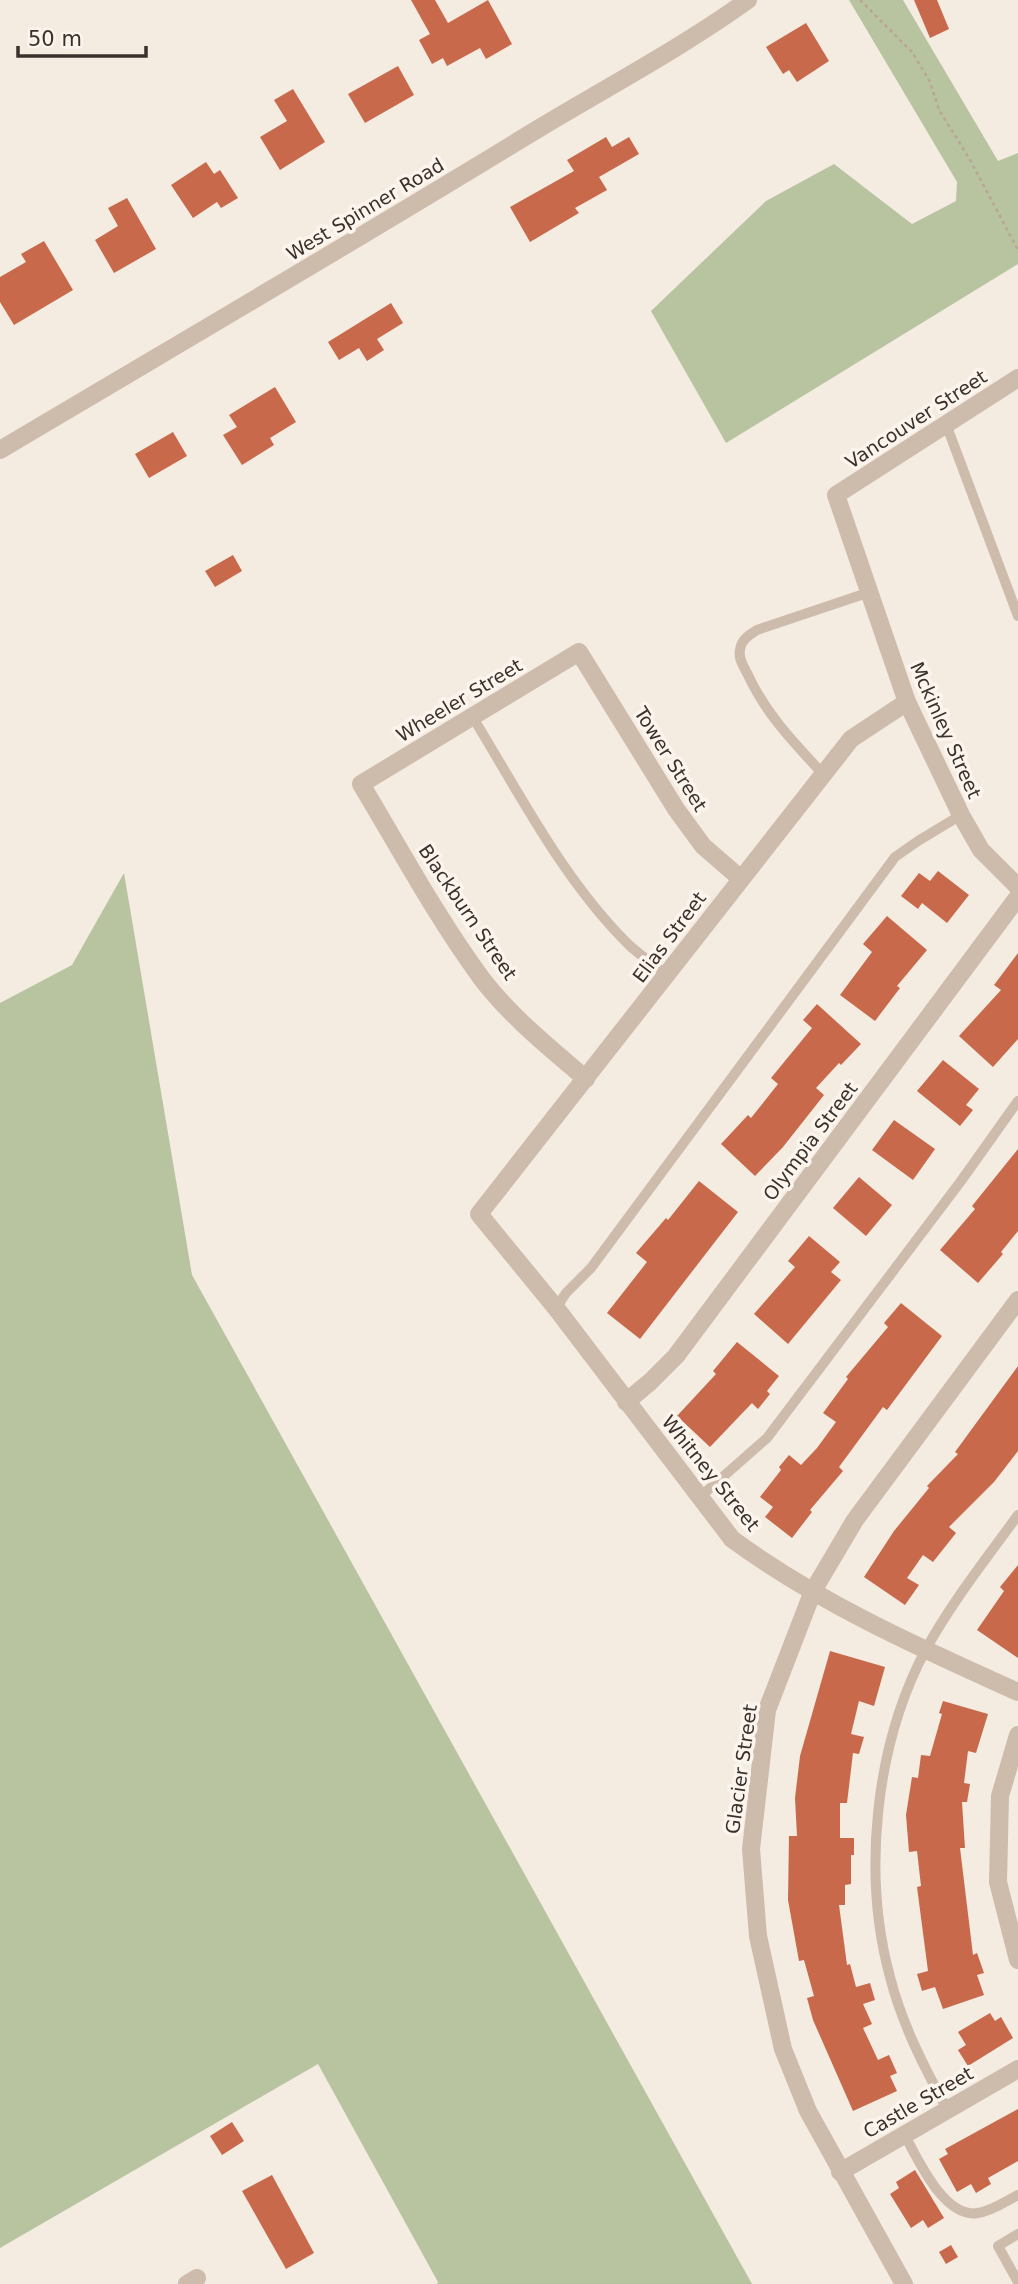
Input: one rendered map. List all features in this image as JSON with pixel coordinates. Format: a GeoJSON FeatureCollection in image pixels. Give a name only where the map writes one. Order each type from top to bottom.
{"type":"FeatureCollection","features":[{"type":"Feature","properties":{"kind":"street","name":"West Spinner Road"},"geometry":{"type":"LineString","coordinates":[[0,450],[616,81],[704,32],[748,0]]}},
{"type":"Feature","properties":{"kind":"street","name":"Vancouver Street"},"geometry":{"type":"LineString","coordinates":[[836,495],[1018,378]]}},
{"type":"Feature","properties":{"kind":"street","name":"Mckinley Street"},"geometry":{"type":"LineString","coordinates":[[836,495],[907,702],[961,815],[981,850],[1018,887]]}},
{"type":"Feature","properties":{"kind":"street","name":"Wheeler Street"},"geometry":{"type":"LineString","coordinates":[[361,784],[579,652]]}},
{"type":"Feature","properties":{"kind":"street","name":"Tower Street"},"geometry":{"type":"LineString","coordinates":[[579,652],[676,809],[703,846],[740,878]]}},
{"type":"Feature","properties":{"kind":"street","name":"Elias Street"},"geometry":{"type":"LineString","coordinates":[[479,1214],[851,739],[907,702]]}},
{"type":"Feature","properties":{"kind":"street","name":"Blackburn Street"},"geometry":{"type":"LineString","coordinates":[[361,784],[445,923],[484,980],[530,1030],[586,1079]]}},
{"type":"Feature","properties":{"kind":"street","name":"Olympia Street"},"geometry":{"type":"LineString","coordinates":[[626,1402],[676,1356],[1018,897]]}},
{"type":"Feature","properties":{"kind":"street","name":"Whitney Street"},"geometry":{"type":"LineString","coordinates":[[479,1214],[556,1308],[732,1539],[813,1591],[926,1651],[1018,1692]]}},
{"type":"Feature","properties":{"kind":"street","name":"Glacier Street"},"geometry":{"type":"LineString","coordinates":[[904,2284],[808,2111],[783,2049],[758,1936],[751,1849],[768,1710],[813,1591],[855,1520],[1018,1300]]}},
{"type":"Feature","properties":{"kind":"street"},"geometry":{"type":"LineString","coordinates":[[1018,1735],[1000,1796],[998,1882],[1018,1960]]}},
{"type":"Feature","properties":{"kind":"street","name":"Castle Street"},"geometry":{"type":"LineString","coordinates":[[840,2172],[1018,2069]]}},
{"type":"Feature","properties":{"kind":"lane"},"geometry":{"type":"LineString","coordinates":[[946,424],[1018,616]]}},
{"type":"Feature","properties":{"kind":"lane"},"geometry":{"type":"LineString","coordinates":[[823,774],[767,710],[741,661],[740,649],[743,641],[757,630],[870,592]]}},
{"type":"Feature","properties":{"kind":"lane"},"geometry":{"type":"LineString","coordinates":[[472,716],[566,870],[601,915],[631,946],[667,975]]}},
{"type":"Feature","properties":{"kind":"lane"},"geometry":{"type":"LineString","coordinates":[[556,1308],[566,1293],[591,1268],[895,858],[961,815]]}},
{"type":"Feature","properties":{"kind":"lane"},"geometry":{"type":"LineString","coordinates":[[700,1497],[767,1438],[1018,1101]]}},
{"type":"Feature","properties":{"kind":"lane"},"geometry":{"type":"LineString","coordinates":[[947,2109],[924,2069],[906,2025],[890,1977],[876,1906],[876,1837],[884,1765],[908,1689],[926,1651],[970,1580],[1018,1515]]}},
{"type":"Feature","properties":{"kind":"lane"},"geometry":{"type":"LineString","coordinates":[[904,2134],[936,2188],[954,2208],[976,2214],[1018,2195]]}},
{"type":"Feature","properties":{"kind":"lane"},"geometry":{"type":"LineString","coordinates":[[1018,2234],[998,2246],[1018,2281]]}},
{"type":"Feature","properties":{"kind":"path"},"geometry":{"type":"LineString","coordinates":[[860,0],[912,52],[930,82],[939,110],[969,158],[1018,250]]}},
{"type":"Feature","properties":{"kind":"green space"},"geometry":{"type":"Polygon","coordinates":[[[849,0],[903,0],[998,161],[1018,153],[1018,264],[726,443],[651,311],[766,201],[834,164],[912,224],[956,201],[957,182],[849,0]]]}},
{"type":"Feature","properties":{"kind":"green space"},"geometry":{"type":"Polygon","coordinates":[[[124,873],[192,1275],[752,2284],[437,2284],[318,2064],[0,2248],[0,1003],[72,965],[124,873]]]}},
{"type":"Feature","properties":{"kind":"building"},"geometry":{"type":"Polygon","coordinates":[[[411,0],[435,0],[448,23],[488,0],[512,44],[486,59],[480,48],[447,66],[443,58],[432,64],[419,40],[430,34],[411,0]]]}},
{"type":"Feature","properties":{"kind":"building"},"geometry":{"type":"Polygon","coordinates":[[[914,0],[937,0],[949,29],[930,38],[914,0]]]}},
{"type":"Feature","properties":{"kind":"building"},"geometry":{"type":"Polygon","coordinates":[[[806,23],[829,61],[797,82],[789,70],[783,74],[766,47],[806,23]]]}},
{"type":"Feature","properties":{"kind":"building"},"geometry":{"type":"Polygon","coordinates":[[[398,66],[414,95],[365,123],[348,94],[398,66]]]}},
{"type":"Feature","properties":{"kind":"building"},"geometry":{"type":"Polygon","coordinates":[[[293,89],[325,142],[280,170],[260,137],[287,121],[274,100],[293,89]]]}},
{"type":"Feature","properties":{"kind":"building"},"geometry":{"type":"Polygon","coordinates":[[[606,137],[612,147],[629,137],[639,154],[599,177],[607,190],[575,208],[579,213],[530,242],[510,207],[574,171],[567,160],[606,137]]]}},
{"type":"Feature","properties":{"kind":"building"},"geometry":{"type":"Polygon","coordinates":[[[206,162],[214,174],[220,170],[238,198],[221,208],[217,202],[193,218],[171,185],[206,162]]]}},
{"type":"Feature","properties":{"kind":"building"},"geometry":{"type":"Polygon","coordinates":[[[127,198],[156,249],[114,273],[95,240],[118,226],[108,208],[127,198]]]}},
{"type":"Feature","properties":{"kind":"building"},"geometry":{"type":"Polygon","coordinates":[[[44,241],[73,290],[14,325],[0,302],[0,277],[26,262],[21,254],[44,241]]]}},
{"type":"Feature","properties":{"kind":"building"},"geometry":{"type":"Polygon","coordinates":[[[391,303],[403,323],[377,339],[384,350],[367,361],[359,348],[339,360],[328,342],[391,303]]]}},
{"type":"Feature","properties":{"kind":"building"},"geometry":{"type":"Polygon","coordinates":[[[275,387],[296,422],[270,438],[274,445],[242,465],[223,435],[237,427],[229,415],[275,387]]]}},
{"type":"Feature","properties":{"kind":"building"},"geometry":{"type":"Polygon","coordinates":[[[173,432],[187,456],[149,478],[135,454],[173,432]]]}},
{"type":"Feature","properties":{"kind":"building"},"geometry":{"type":"Polygon","coordinates":[[[233,555],[242,571],[215,587],[205,571],[233,555]]]}},
{"type":"Feature","properties":{"kind":"building"},"geometry":{"type":"Polygon","coordinates":[[[938,871],[969,895],[947,923],[922,903],[918,909],[901,896],[919,873],[930,881],[938,871]]]}},
{"type":"Feature","properties":{"kind":"building"},"geometry":{"type":"Polygon","coordinates":[[[887,916],[927,950],[897,986],[900,988],[875,1021],[840,995],[872,952],[863,944],[887,916]]]}},
{"type":"Feature","properties":{"kind":"building"},"geometry":{"type":"Polygon","coordinates":[[[1018,953],[1018,1039],[993,1067],[959,1036],[1001,990],[994,985],[1018,953]]]}},
{"type":"Feature","properties":{"kind":"building"},"geometry":{"type":"Polygon","coordinates":[[[817,1004],[861,1044],[816,1088],[824,1095],[783,1147],[755,1176],[721,1144],[748,1115],[751,1118],[778,1084],[771,1078],[812,1028],[803,1020],[817,1004]]]}},
{"type":"Feature","properties":{"kind":"building"},"geometry":{"type":"Polygon","coordinates":[[[943,1060],[979,1089],[966,1105],[973,1110],[960,1126],[917,1091],[943,1060]]]}},
{"type":"Feature","properties":{"kind":"building"},"geometry":{"type":"Polygon","coordinates":[[[894,1120],[935,1149],[913,1180],[872,1150],[894,1120]]]}},
{"type":"Feature","properties":{"kind":"building"},"geometry":{"type":"Polygon","coordinates":[[[1018,1149],[1018,1231],[1001,1252],[1003,1254],[978,1283],[940,1250],[975,1209],[972,1206],[1018,1149]]]}},
{"type":"Feature","properties":{"kind":"building"},"geometry":{"type":"Polygon","coordinates":[[[859,1177],[892,1205],[866,1236],[833,1208],[859,1177]]]}},
{"type":"Feature","properties":{"kind":"building"},"geometry":{"type":"Polygon","coordinates":[[[699,1181],[738,1212],[640,1339],[607,1313],[647,1262],[636,1253],[666,1218],[668,1220],[699,1181]]]}},
{"type":"Feature","properties":{"kind":"building"},"geometry":{"type":"Polygon","coordinates":[[[809,1236],[840,1262],[831,1272],[841,1280],[788,1344],[754,1314],[795,1267],[788,1261],[809,1236]]]}},
{"type":"Feature","properties":{"kind":"building"},"geometry":{"type":"Polygon","coordinates":[[[901,1303],[942,1336],[887,1410],[883,1407],[839,1467],[843,1471],[810,1510],[812,1512],[792,1538],[765,1517],[773,1507],[760,1497],[789,1455],[801,1465],[836,1422],[823,1413],[848,1379],[846,1377],[888,1327],[884,1323],[901,1303]]]}},
{"type":"Feature","properties":{"kind":"building"},"geometry":{"type":"Polygon","coordinates":[[[737,1342],[779,1376],[758,1409],[752,1403],[710,1447],[677,1416],[716,1374],[713,1371],[737,1342]]]}},
{"type":"Feature","properties":{"kind":"building"},"geometry":{"type":"Polygon","coordinates":[[[1018,1366],[1018,1451],[994,1482],[949,1527],[956,1533],[933,1562],[923,1555],[907,1578],[919,1585],[905,1605],[864,1577],[894,1531],[929,1488],[927,1486],[958,1454],[955,1452],[1018,1366]]]}},
{"type":"Feature","properties":{"kind":"building"},"geometry":{"type":"Polygon","coordinates":[[[1018,1565],[1018,1658],[977,1630],[1004,1591],[1000,1587],[1018,1565]]]}},
{"type":"Feature","properties":{"kind":"building"},"geometry":{"type":"Polygon","coordinates":[[[830,1651],[885,1667],[874,1706],[859,1701],[851,1734],[864,1737],[859,1754],[853,1753],[847,1803],[840,1803],[840,1838],[854,1838],[854,1855],[851,1855],[851,1884],[845,1885],[845,1905],[839,1905],[847,1965],[850,1964],[856,1987],[870,1983],[875,2000],[863,2004],[872,2024],[863,2028],[878,2060],[889,2055],[897,2073],[890,2076],[897,2091],[853,2111],[813,2020],[807,1998],[814,1996],[804,1960],[799,1961],[788,1900],[789,1836],[797,1836],[795,1798],[800,1756],[830,1651]]]}},
{"type":"Feature","properties":{"kind":"building"},"geometry":{"type":"Polygon","coordinates":[[[943,1701],[988,1714],[976,1753],[968,1751],[964,1783],[970,1784],[967,1802],[962,1802],[965,1848],[960,1848],[973,1955],[977,1953],[984,1973],[977,1975],[984,1995],[943,2009],[935,1987],[922,1991],[917,1974],[928,1971],[917,1887],[921,1886],[917,1851],[909,1852],[906,1815],[912,1777],[918,1778],[921,1755],[930,1756],[943,1701]]]}},
{"type":"Feature","properties":{"kind":"building"},"geometry":{"type":"Polygon","coordinates":[[[990,2013],[995,2021],[1001,2017],[1013,2038],[968,2066],[958,2050],[966,2045],[958,2032],[990,2013]]]}},
{"type":"Feature","properties":{"kind":"building"},"geometry":{"type":"Polygon","coordinates":[[[1018,2109],[1018,2161],[988,2178],[991,2184],[976,2193],[971,2184],[957,2192],[939,2159],[948,2154],[945,2149],[1018,2109]]]}},
{"type":"Feature","properties":{"kind":"building"},"geometry":{"type":"Polygon","coordinates":[[[232,2122],[244,2141],[222,2155],[210,2136],[232,2122]]]}},
{"type":"Feature","properties":{"kind":"building"},"geometry":{"type":"Polygon","coordinates":[[[915,2170],[944,2218],[928,2228],[923,2220],[911,2228],[890,2194],[899,2188],[896,2182],[915,2170]]]}},
{"type":"Feature","properties":{"kind":"building"},"geometry":{"type":"Polygon","coordinates":[[[272,2175],[314,2253],[286,2269],[242,2191],[272,2175]]]}},
{"type":"Feature","properties":{"kind":"building"},"geometry":{"type":"Polygon","coordinates":[[[951,2245],[958,2257],[946,2264],[939,2252],[951,2245]]]}}]}
